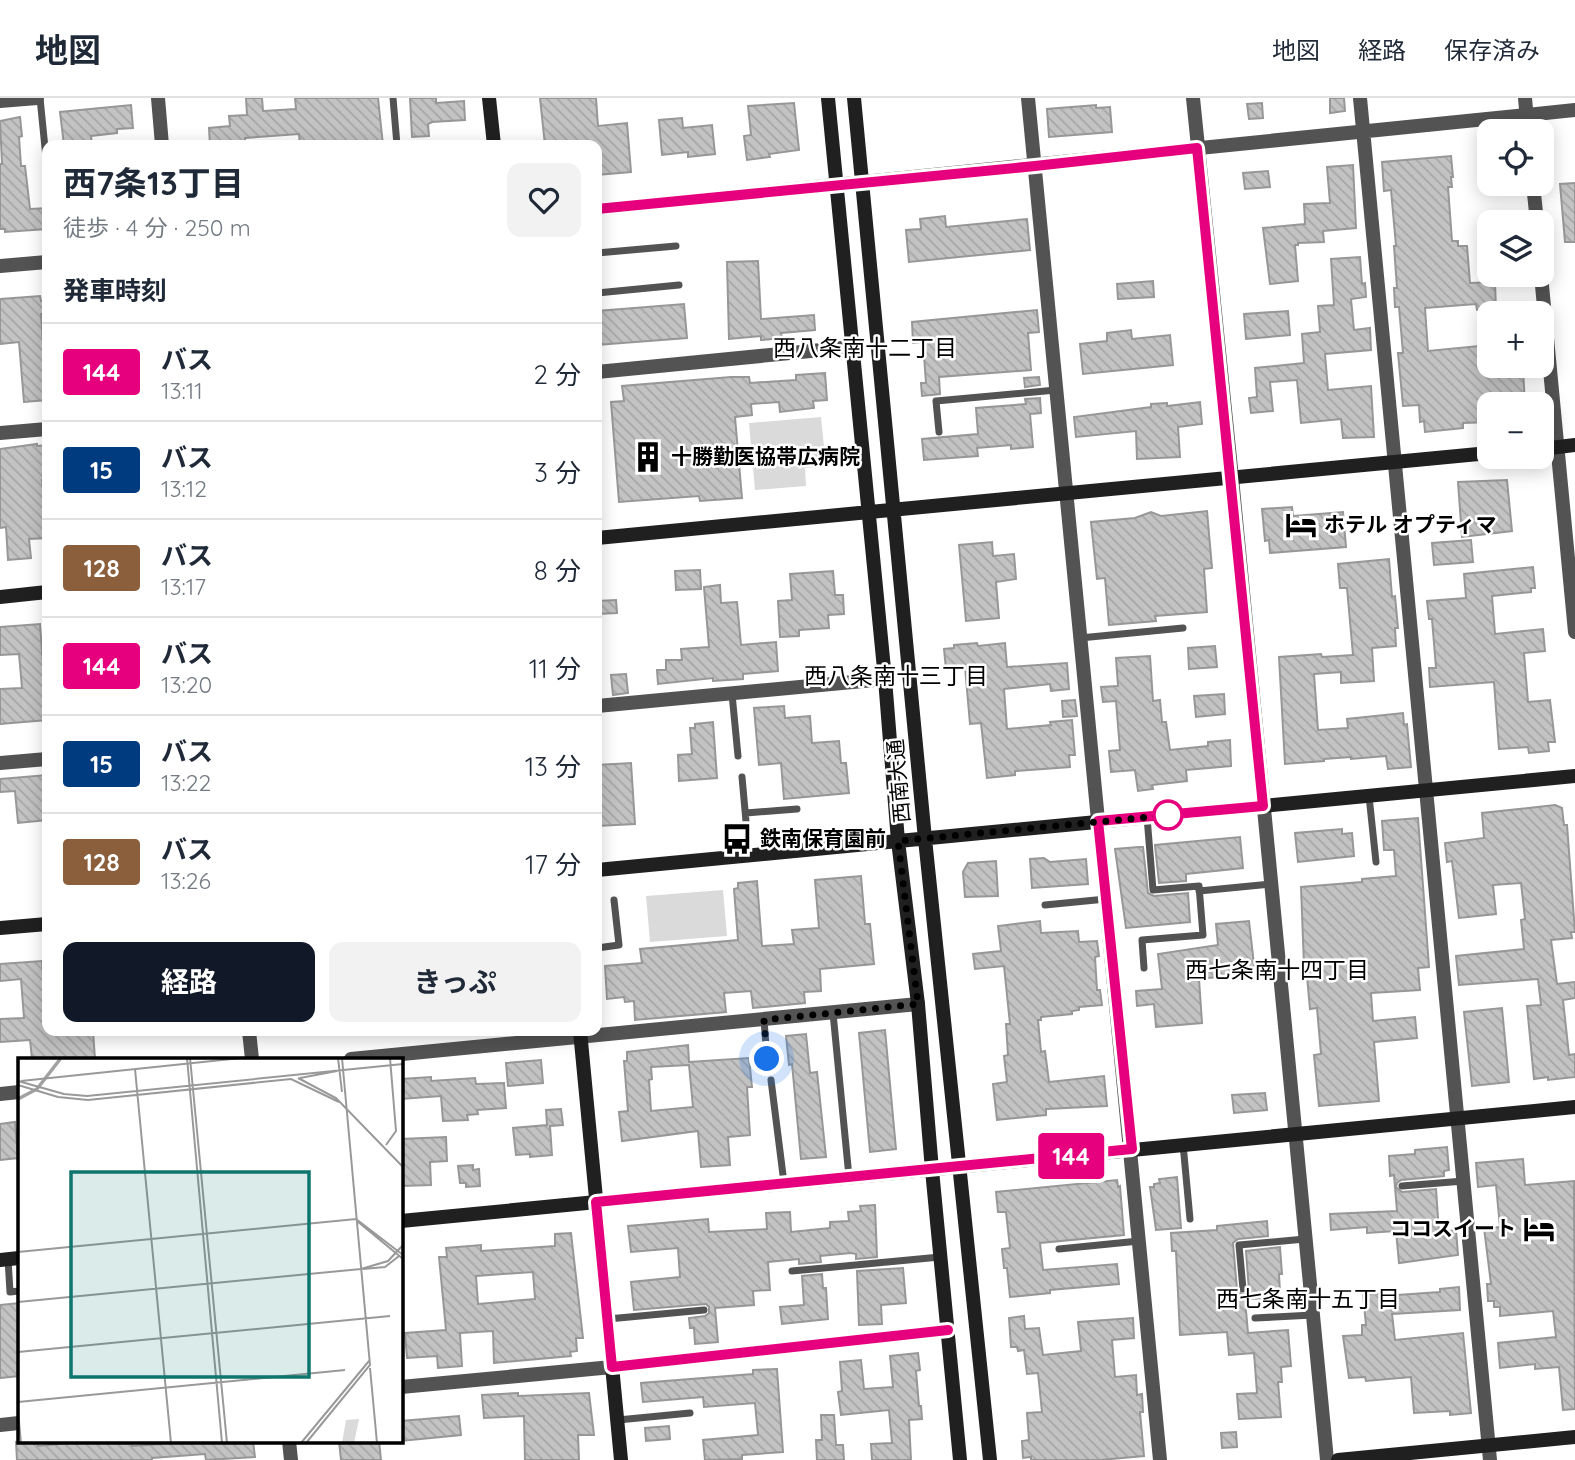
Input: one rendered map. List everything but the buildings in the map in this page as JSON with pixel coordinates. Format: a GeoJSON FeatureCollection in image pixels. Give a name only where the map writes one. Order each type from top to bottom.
{"type":"FeatureCollection","features":[{"type":"Feature","properties":{"kind":"street"},"geometry":{"type":"LineString","coordinates":[[0,102],[38,98]]}},
{"type":"Feature","properties":{"kind":"street"},"geometry":{"type":"LineString","coordinates":[[158,98],[162,140]]}},
{"type":"Feature","properties":{"kind":"street"},"geometry":{"type":"LineString","coordinates":[[489,98],[493,140]]}},
{"type":"Feature","properties":{"kind":"street","name":"西南大通"},"geometry":{"type":"LineString","coordinates":[[828,98],[885,679],[898,841],[918,1004],[960,1460]]}},
{"type":"Feature","properties":{"kind":"street","name":"西南大通"},"geometry":{"type":"LineString","coordinates":[[854,98],[925,839],[990,1460]]}},
{"type":"Feature","properties":{"kind":"street"},"geometry":{"type":"LineString","coordinates":[[1028,98],[1132,1149],[1160,1460]]}},
{"type":"Feature","properties":{"kind":"street"},"geometry":{"type":"LineString","coordinates":[[1193,98],[1326,1460]]}},
{"type":"Feature","properties":{"kind":"street"},"geometry":{"type":"LineString","coordinates":[[1360,98],[1489,1453]]}},
{"type":"Feature","properties":{"kind":"street"},"geometry":{"type":"LineString","coordinates":[[1525,98],[1527,119]]}},
{"type":"Feature","properties":{"kind":"street"},"geometry":{"type":"LineString","coordinates":[[1545,119],[1575,110]]}},
{"type":"Feature","properties":{"kind":"street"},"geometry":{"type":"LineString","coordinates":[[602,208],[1197,148],[1363,133],[1477,127]]}},
{"type":"Feature","properties":{"kind":"street"},"geometry":{"type":"LineString","coordinates":[[0,266],[42,262]]}},
{"type":"Feature","properties":{"kind":"street"},"geometry":{"type":"LineString","coordinates":[[1542,287],[1575,632]]}},
{"type":"Feature","properties":{"kind":"street"},"geometry":{"type":"LineString","coordinates":[[602,372],[852,347]]}},
{"type":"Feature","properties":{"kind":"street"},"geometry":{"type":"LineString","coordinates":[[0,433],[42,429]]}},
{"type":"Feature","properties":{"kind":"street"},"geometry":{"type":"LineString","coordinates":[[1554,447],[1575,445]]}},
{"type":"Feature","properties":{"kind":"street"},"geometry":{"type":"LineString","coordinates":[[602,538],[1477,454]]}},
{"type":"Feature","properties":{"kind":"street"},"geometry":{"type":"LineString","coordinates":[[0,597],[42,593]]}},
{"type":"Feature","properties":{"kind":"street"},"geometry":{"type":"LineString","coordinates":[[602,706],[885,679]]}},
{"type":"Feature","properties":{"kind":"street"},"geometry":{"type":"LineString","coordinates":[[0,763],[42,759]]}},
{"type":"Feature","properties":{"kind":"street"},"geometry":{"type":"LineString","coordinates":[[602,870],[1575,776]]}},
{"type":"Feature","properties":{"kind":"street"},"geometry":{"type":"LineString","coordinates":[[0,928],[42,924]]}},
{"type":"Feature","properties":{"kind":"street"},"geometry":{"type":"LineString","coordinates":[[602,1032],[764,1020],[918,1004]]}},
{"type":"Feature","properties":{"kind":"street"},"geometry":{"type":"LineString","coordinates":[[250,1036],[252,1058]]}},
{"type":"Feature","properties":{"kind":"street"},"geometry":{"type":"LineString","coordinates":[[360,1058],[562,1036]]}},
{"type":"Feature","properties":{"kind":"street"},"geometry":{"type":"LineString","coordinates":[[580,1036],[621,1460]]}},
{"type":"Feature","properties":{"kind":"street"},"geometry":{"type":"LineString","coordinates":[[0,1094],[18,1092]]}},
{"type":"Feature","properties":{"kind":"street"},"geometry":{"type":"LineString","coordinates":[[402,1221],[1575,1107]]}},
{"type":"Feature","properties":{"kind":"street"},"geometry":{"type":"LineString","coordinates":[[402,1387],[948,1330]]}},
{"type":"Feature","properties":{"kind":"street"},"geometry":{"type":"LineString","coordinates":[[0,1425],[18,1423]]}},
{"type":"Feature","properties":{"kind":"street"},"geometry":{"type":"LineString","coordinates":[[1338,1460],[1489,1453],[1575,1437]]}},
{"type":"Feature","properties":{"kind":"street"},"geometry":{"type":"LineString","coordinates":[[289,1442],[291,1460]]}},
{"type":"Feature","properties":{"kind":"lane"},"geometry":{"type":"LineString","coordinates":[[38,98],[43,140]]}},
{"type":"Feature","properties":{"kind":"lane"},"geometry":{"type":"LineString","coordinates":[[393,98],[397,140]]}},
{"type":"Feature","properties":{"kind":"lane"},"geometry":{"type":"LineString","coordinates":[[602,253],[676,246]]}},
{"type":"Feature","properties":{"kind":"lane"},"geometry":{"type":"LineString","coordinates":[[602,293],[679,285]]}},
{"type":"Feature","properties":{"kind":"lane"},"geometry":{"type":"LineString","coordinates":[[939,432],[936,401],[1056,390]]}},
{"type":"Feature","properties":{"kind":"lane"},"geometry":{"type":"LineString","coordinates":[[1080,638],[1183,628]]}},
{"type":"Feature","properties":{"kind":"lane"},"geometry":{"type":"LineString","coordinates":[[732,694],[738,756]]}},
{"type":"Feature","properties":{"kind":"lane"},"geometry":{"type":"LineString","coordinates":[[742,777],[749,855]]}},
{"type":"Feature","properties":{"kind":"lane"},"geometry":{"type":"LineString","coordinates":[[1369,795],[1376,862]]}},
{"type":"Feature","properties":{"kind":"lane"},"geometry":{"type":"LineString","coordinates":[[746,813],[797,808]]}},
{"type":"Feature","properties":{"kind":"lane"},"geometry":{"type":"LineString","coordinates":[[1144,968],[1142,940],[1203,935],[1199,886],[1153,890],[1147,817]]}},
{"type":"Feature","properties":{"kind":"lane"},"geometry":{"type":"LineString","coordinates":[[1199,891],[1271,884]]}},
{"type":"Feature","properties":{"kind":"lane"},"geometry":{"type":"LineString","coordinates":[[1045,905],[1106,899]]}},
{"type":"Feature","properties":{"kind":"lane"},"geometry":{"type":"LineString","coordinates":[[602,947],[619,945],[614,900]]}},
{"type":"Feature","properties":{"kind":"lane"},"geometry":{"type":"LineString","coordinates":[[834,1013],[849,1177]]}},
{"type":"Feature","properties":{"kind":"lane"},"geometry":{"type":"LineString","coordinates":[[764,1020],[767,1059]]}},
{"type":"Feature","properties":{"kind":"lane"},"geometry":{"type":"LineString","coordinates":[[771,1080],[784,1184]]}},
{"type":"Feature","properties":{"kind":"lane"},"geometry":{"type":"LineString","coordinates":[[1183,1144],[1190,1219]]}},
{"type":"Feature","properties":{"kind":"lane"},"geometry":{"type":"LineString","coordinates":[[1402,1186],[1464,1181]]}},
{"type":"Feature","properties":{"kind":"lane"},"geometry":{"type":"LineString","coordinates":[[1243,1289],[1239,1245],[1305,1239]]}},
{"type":"Feature","properties":{"kind":"lane"},"geometry":{"type":"LineString","coordinates":[[1059,1249],[1140,1241]]}},
{"type":"Feature","properties":{"kind":"lane"},"geometry":{"type":"LineString","coordinates":[[792,1271],[940,1257]]}},
{"type":"Feature","properties":{"kind":"lane"},"geometry":{"type":"LineString","coordinates":[[9,1259],[10,1292],[18,1291]]}},
{"type":"Feature","properties":{"kind":"lane"},"geometry":{"type":"LineString","coordinates":[[607,1319],[704,1310]]}},
{"type":"Feature","properties":{"kind":"lane"},"geometry":{"type":"LineString","coordinates":[[1255,1318],[1313,1315]]}},
{"type":"Feature","properties":{"kind":"lane"},"geometry":{"type":"LineString","coordinates":[[617,1420],[690,1413]]}},
{"type":"Feature","properties":{"kind":"shaded area"},"geometry":{"type":"Polygon","coordinates":[[[821,417],[826,466],[805,468],[806,486],[755,490],[749,423],[821,417]]]}},
{"type":"Feature","properties":{"kind":"shaded area"},"geometry":{"type":"Polygon","coordinates":[[[723,890],[727,936],[650,942],[646,896],[723,890]]]}},
{"type":"Feature","properties":{"kind":"bus line","name":"144"},"geometry":{"type":"LineString","coordinates":[[602,208],[1197,148],[1263,806],[1098,821],[1132,1149],[596,1202],[612,1367],[948,1330]]}},
{"type":"Feature","properties":{"kind":"place","name":"十勝勤医協帯広病院"},"geometry":{"type":"Point","coordinates":[648,457]}},
{"type":"Feature","properties":{"kind":"place","name":"ホテル オプティマ"},"geometry":{"type":"Point","coordinates":[1301,525]}},
{"type":"Feature","properties":{"kind":"place","name":"鉄南保育園前"},"geometry":{"type":"Point","coordinates":[737,839]}},
{"type":"Feature","properties":{"kind":"place","name":"ココスイート"},"geometry":{"type":"Point","coordinates":[1539,1229]}},
{"type":"Feature","properties":{"kind":"district","name":"西八条南十二丁目"},"geometry":{"type":"Point","coordinates":[865,348]}},
{"type":"Feature","properties":{"kind":"district","name":"西八条南十三丁目"},"geometry":{"type":"Point","coordinates":[896,676]}},
{"type":"Feature","properties":{"kind":"district","name":"西七条南十四丁目"},"geometry":{"type":"Point","coordinates":[1277,970]}},
{"type":"Feature","properties":{"kind":"district","name":"西七条南十五丁目"},"geometry":{"type":"Point","coordinates":[1308,1299]}},
{"type":"Feature","properties":{"kind":"route"},"geometry":{"type":"LineString","coordinates":[[767,1059],[764,1020],[918,1004],[898,841],[1168,815]]}}]}
